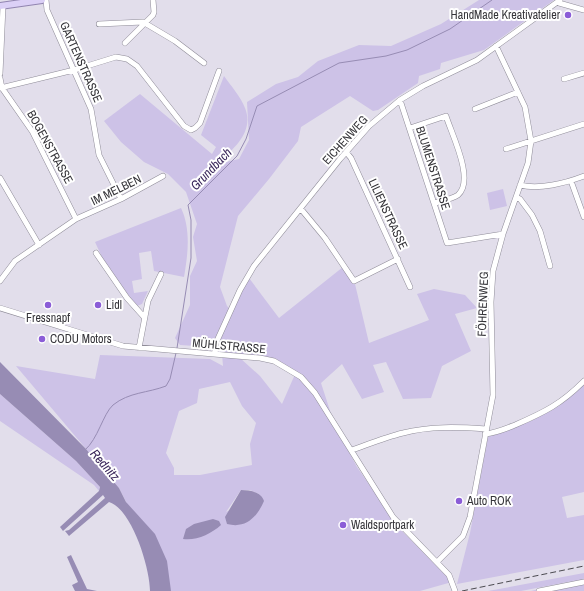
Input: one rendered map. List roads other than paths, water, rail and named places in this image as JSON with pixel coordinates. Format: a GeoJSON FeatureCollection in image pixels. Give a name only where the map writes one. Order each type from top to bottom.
{"type":"FeatureCollection","features":[{"type":"Feature","properties":{"kind":"main road"},"geometry":{"type":"LineString","coordinates":[[1,6],[42,0]]}},
{"type":"Feature","properties":{"kind":"street","name":"GARTENSTRASSE"},"geometry":{"type":"LineString","coordinates":[[46,0],[47,10],[91,109],[99,155],[121,200]]}},
{"type":"Feature","properties":{"kind":"street"},"geometry":{"type":"LineString","coordinates":[[125,44],[146,23],[154,12],[153,0]]}},
{"type":"Feature","properties":{"kind":"street"},"geometry":{"type":"LineString","coordinates":[[559,1],[584,10]]}},
{"type":"Feature","properties":{"kind":"street","name":"EICHENWEG"},"geometry":{"type":"LineString","coordinates":[[215,354],[216,343],[247,276],[346,152],[369,126],[400,100],[423,86],[466,67],[559,1]]}},
{"type":"Feature","properties":{"kind":"street"},"geometry":{"type":"LineString","coordinates":[[0,74],[1,6]]}},
{"type":"Feature","properties":{"kind":"street"},"geometry":{"type":"LineString","coordinates":[[99,24],[135,21],[146,23],[175,41],[204,63]]}},
{"type":"Feature","properties":{"kind":"street","name":"FÖHRENWEG"},"geometry":{"type":"LineString","coordinates":[[438,561],[458,542],[466,529],[476,490],[493,395],[491,283],[503,234],[529,158],[531,142],[528,119],[518,92],[496,46]]}},
{"type":"Feature","properties":{"kind":"street"},"geometry":{"type":"LineString","coordinates":[[0,78],[1,88],[74,70],[116,57],[127,59],[137,66],[184,126],[191,130],[200,124],[219,71]]}},
{"type":"Feature","properties":{"kind":"street"},"geometry":{"type":"LineString","coordinates":[[564,79],[584,73]]}},
{"type":"Feature","properties":{"kind":"street","name":"BOGENSTRASSE"},"geometry":{"type":"LineString","coordinates":[[1,88],[32,130],[76,219]]}},
{"type":"Feature","properties":{"kind":"street"},"geometry":{"type":"LineString","coordinates":[[475,109],[518,92]]}},
{"type":"Feature","properties":{"kind":"street","name":"BLUMENSTRASSE"},"geometry":{"type":"LineString","coordinates":[[400,100],[447,243],[503,234]]}},
{"type":"Feature","properties":{"kind":"street"},"geometry":{"type":"LineString","coordinates":[[410,128],[446,116],[464,169],[466,178],[462,190],[454,197],[435,203]]}},
{"type":"Feature","properties":{"kind":"street"},"geometry":{"type":"LineString","coordinates":[[506,149],[584,124]]}},
{"type":"Feature","properties":{"kind":"street","name":"LILIENSTRASSE"},"geometry":{"type":"LineString","coordinates":[[346,152],[351,158],[410,287]]}},
{"type":"Feature","properties":{"kind":"street","name":"IM MELBEN"},"geometry":{"type":"LineString","coordinates":[[0,280],[2,274],[15,261],[76,219],[121,200],[163,176]]}},
{"type":"Feature","properties":{"kind":"street"},"geometry":{"type":"LineString","coordinates":[[520,185],[528,187],[571,181],[584,176]]}},
{"type":"Feature","properties":{"kind":"street"},"geometry":{"type":"LineString","coordinates":[[0,178],[39,245]]}},
{"type":"Feature","properties":{"kind":"street"},"geometry":{"type":"LineString","coordinates":[[571,181],[584,217]]}},
{"type":"Feature","properties":{"kind":"street"},"geometry":{"type":"LineString","coordinates":[[516,197],[520,199],[536,222],[550,266]]}},
{"type":"Feature","properties":{"kind":"street"},"geometry":{"type":"LineString","coordinates":[[301,209],[325,238],[354,281],[398,259]]}},
{"type":"Feature","properties":{"kind":"street"},"geometry":{"type":"LineString","coordinates":[[96,254],[127,298],[144,317]]}},
{"type":"Feature","properties":{"kind":"street"},"geometry":{"type":"LineString","coordinates":[[139,348],[148,301],[161,274]]}},
{"type":"Feature","properties":{"kind":"street","name":"MÜHLSTRASSE"},"geometry":{"type":"LineString","coordinates":[[0,308],[101,340],[139,348],[260,358],[274,361],[301,377],[316,393],[394,517],[408,533],[438,561],[452,578],[456,591]]}},
{"type":"Feature","properties":{"kind":"street"},"geometry":{"type":"LineString","coordinates":[[352,450],[402,433],[428,428],[466,427],[494,433],[544,413],[569,396],[584,381]]}},
{"type":"Feature","properties":{"kind":"street"},"geometry":{"type":"LineString","coordinates":[[539,591],[584,582]]}},
{"type":"Feature","properties":{"kind":"waterway","name":"Grundbach"},"geometry":{"type":"LineString","coordinates":[[177,348],[191,258],[191,220],[188,205],[237,156],[246,139],[257,106],[339,63],[386,56],[407,50],[450,29],[492,0]]}},
{"type":"Feature","properties":{"kind":"waterway","name":"Grundbach"},"geometry":{"type":"LineString","coordinates":[[85,450],[90,445],[106,414],[113,405],[132,395],[166,386],[170,379],[176,353]]}},
{"type":"Feature","properties":{"kind":"railway"},"geometry":{"type":"LineString","coordinates":[[462,591],[584,566]]}},
{"type":"Feature","properties":{"kind":"place","name":"HandMade Kreativatelier"},"geometry":{"type":"Point","coordinates":[568,15]}},
{"type":"Feature","properties":{"kind":"place","name":"Fressnapf"},"geometry":{"type":"Point","coordinates":[48,305]}},
{"type":"Feature","properties":{"kind":"place","name":"Lidl"},"geometry":{"type":"Point","coordinates":[98,305]}},
{"type":"Feature","properties":{"kind":"place","name":"CODU Motors"},"geometry":{"type":"Point","coordinates":[42,339]}},
{"type":"Feature","properties":{"kind":"place","name":"Auto ROK"},"geometry":{"type":"Point","coordinates":[459,501]}},
{"type":"Feature","properties":{"kind":"place","name":"Waldsportpark"},"geometry":{"type":"Point","coordinates":[343,525]}},
{"type":"Feature","properties":{"kind":"water label","name":"Rednitz"},"geometry":{"type":"Point","coordinates":[105,465]}}]}
